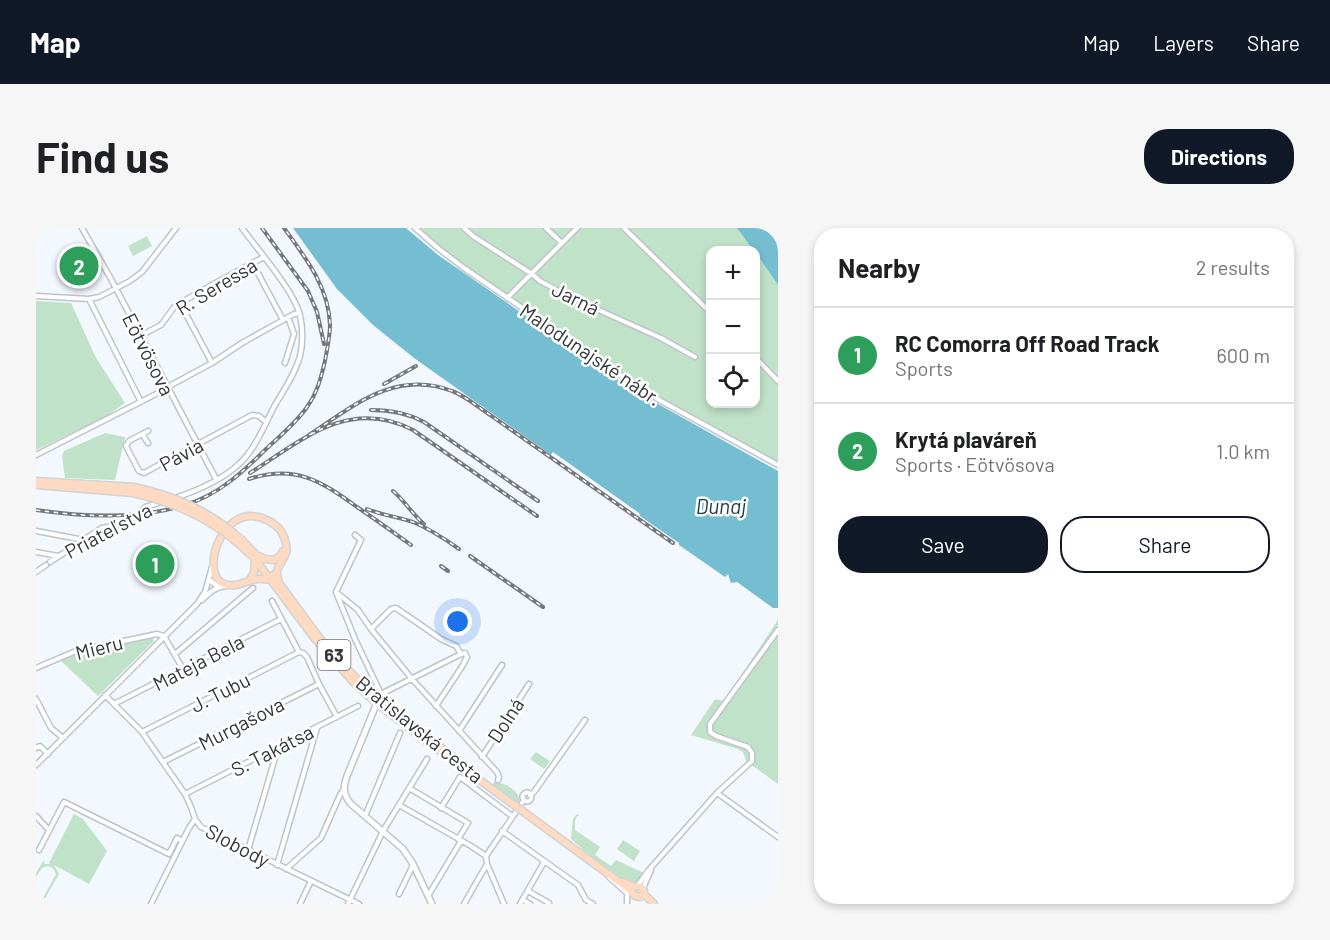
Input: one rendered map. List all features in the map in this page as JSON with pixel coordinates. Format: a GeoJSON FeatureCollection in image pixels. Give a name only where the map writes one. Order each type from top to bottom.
{"type":"FeatureCollection","features":[{"type":"Feature","properties":{"kind":"main road","name":"Bratislavská cesta"},"geometry":{"type":"LineString","coordinates":[[36,483],[134,490],[166,495],[191,505],[218,521],[256,557],[334,655],[362,684],[514,805],[604,872],[638,893]]}},
{"type":"Feature","properties":{"kind":"main road"},"geometry":{"type":"LineString","coordinates":[[271,580],[249,580],[234,586],[219,584],[213,566],[222,534],[232,523],[242,518],[259,517],[272,522],[283,535],[286,552],[279,564],[277,577],[281,586]]}},
{"type":"Feature","properties":{"kind":"main road"},"geometry":{"type":"LineString","coordinates":[[249,580],[254,573],[256,557],[274,560],[280,556],[285,545]]}},
{"type":"Feature","properties":{"kind":"main road","name":"Bratislavská cesta"},"geometry":{"type":"LineString","coordinates":[[256,557],[293,611],[330,657],[355,684],[379,699]]}},
{"type":"Feature","properties":{"kind":"main road"},"geometry":{"type":"LineString","coordinates":[[379,699],[346,778],[344,789],[348,800],[403,849],[413,864],[432,904]]}},
{"type":"Feature","properties":{"kind":"main road","name":"Bratislavská cesta"},"geometry":{"type":"LineString","coordinates":[[564,841],[591,858],[652,904]]}},
{"type":"Feature","properties":{"kind":"street","name":"Eötvösova"},"geometry":{"type":"LineString","coordinates":[[82,228],[216,479]]}},
{"type":"Feature","properties":{"kind":"street"},"geometry":{"type":"LineString","coordinates":[[36,296],[89,299],[99,297],[142,272],[176,228]]}},
{"type":"Feature","properties":{"kind":"street"},"geometry":{"type":"LineString","coordinates":[[36,455],[167,388],[242,343],[299,313],[287,289],[242,228]]}},
{"type":"Feature","properties":{"kind":"street","name":"Malodunajské nábr."},"geometry":{"type":"LineString","coordinates":[[415,228],[439,249],[507,298],[648,394],[778,465]]}},
{"type":"Feature","properties":{"kind":"street","name":"Jarná"},"geometry":{"type":"LineString","coordinates":[[464,228],[540,281],[661,338],[695,357]]}},
{"type":"Feature","properties":{"kind":"street"},"geometry":{"type":"LineString","coordinates":[[546,228],[562,243]]}},
{"type":"Feature","properties":{"kind":"street"},"geometry":{"type":"LineString","coordinates":[[507,298],[577,228]]}},
{"type":"Feature","properties":{"kind":"street"},"geometry":{"type":"LineString","coordinates":[[624,228],[706,307]]}},
{"type":"Feature","properties":{"kind":"street","name":"R. Seressa"},"geometry":{"type":"LineString","coordinates":[[140,336],[160,325],[172,309],[180,303],[264,257]]}},
{"type":"Feature","properties":{"kind":"street"},"geometry":{"type":"LineString","coordinates":[[253,264],[283,320]]}},
{"type":"Feature","properties":{"kind":"street"},"geometry":{"type":"LineString","coordinates":[[89,299],[141,402]]}},
{"type":"Feature","properties":{"kind":"street"},"geometry":{"type":"LineString","coordinates":[[180,303],[212,363]]}},
{"type":"Feature","properties":{"kind":"street","name":"Priateľstva"},"geometry":{"type":"LineString","coordinates":[[36,572],[102,528],[128,523],[145,507],[191,492],[229,472],[241,462],[251,450],[291,378],[300,356],[302,333],[299,313]]}},
{"type":"Feature","properties":{"kind":"street"},"geometry":{"type":"LineString","coordinates":[[285,363],[294,334],[288,317]]}},
{"type":"Feature","properties":{"kind":"street"},"geometry":{"type":"LineString","coordinates":[[760,362],[778,381]]}},
{"type":"Feature","properties":{"kind":"street","name":"Pávia"},"geometry":{"type":"LineString","coordinates":[[148,431],[129,441],[126,446],[139,471],[143,473],[252,415],[259,416],[266,422]]}},
{"type":"Feature","properties":{"kind":"street","name":"Pávia"},"geometry":{"type":"LineString","coordinates":[[142,434],[148,443]]}},
{"type":"Feature","properties":{"kind":"street"},"geometry":{"type":"LineString","coordinates":[[36,531],[84,540]]}},
{"type":"Feature","properties":{"kind":"street"},"geometry":{"type":"LineString","coordinates":[[354,535],[361,540],[336,591],[379,699],[412,679],[461,654],[466,654],[463,665],[436,706]]}},
{"type":"Feature","properties":{"kind":"street"},"geometry":{"type":"LineString","coordinates":[[36,552],[59,556]]}},
{"type":"Feature","properties":{"kind":"street"},"geometry":{"type":"LineString","coordinates":[[197,604],[205,592],[213,566]]}},
{"type":"Feature","properties":{"kind":"street"},"geometry":{"type":"LineString","coordinates":[[36,765],[219,584],[209,580]]}},
{"type":"Feature","properties":{"kind":"street"},"geometry":{"type":"LineString","coordinates":[[175,654],[253,588]]}},
{"type":"Feature","properties":{"kind":"street"},"geometry":{"type":"LineString","coordinates":[[336,591],[358,610],[412,679],[494,770],[499,777],[498,780]]}},
{"type":"Feature","properties":{"kind":"street"},"geometry":{"type":"LineString","coordinates":[[272,601],[299,652],[307,657],[337,717]]}},
{"type":"Feature","properties":{"kind":"street"},"geometry":{"type":"LineString","coordinates":[[371,629],[391,609],[396,608],[441,639],[456,646],[461,654]]}},
{"type":"Feature","properties":{"kind":"street","name":"Mateja Bela"},"geometry":{"type":"LineString","coordinates":[[114,704],[281,619]]}},
{"type":"Feature","properties":{"kind":"street"},"geometry":{"type":"LineString","coordinates":[[627,904],[638,893],[652,867],[717,793],[752,761],[752,753],[748,747],[710,732],[710,724],[778,630]]}},
{"type":"Feature","properties":{"kind":"street","name":"Mieru"},"geometry":{"type":"LineString","coordinates":[[36,668],[76,651],[157,634],[164,636]]}},
{"type":"Feature","properties":{"kind":"street"},"geometry":{"type":"LineString","coordinates":[[164,636],[183,669]]}},
{"type":"Feature","properties":{"kind":"street","name":"J. Tubu"},"geometry":{"type":"LineString","coordinates":[[142,732],[299,652]]}},
{"type":"Feature","properties":{"kind":"street"},"geometry":{"type":"LineString","coordinates":[[459,731],[502,665]]}},
{"type":"Feature","properties":{"kind":"street","name":"Murgašova"},"geometry":{"type":"LineString","coordinates":[[163,762],[319,684]]}},
{"type":"Feature","properties":{"kind":"street","name":"Dolná"},"geometry":{"type":"LineString","coordinates":[[482,757],[529,684]]}},
{"type":"Feature","properties":{"kind":"street","name":"Slobody"},"geometry":{"type":"LineString","coordinates":[[105,695],[142,732],[185,794],[195,819],[201,827],[349,902],[359,904]]}},
{"type":"Feature","properties":{"kind":"street"},"geometry":{"type":"LineString","coordinates":[[36,699],[51,728],[63,738]]}},
{"type":"Feature","properties":{"kind":"street","name":"S. Takátsa"},"geometry":{"type":"LineString","coordinates":[[185,794],[358,706]]}},
{"type":"Feature","properties":{"kind":"street"},"geometry":{"type":"LineString","coordinates":[[504,904],[487,864],[486,856],[524,800],[522,797],[524,794],[530,795],[534,792],[585,720]]}},
{"type":"Feature","properties":{"kind":"street"},"geometry":{"type":"LineString","coordinates":[[277,865],[317,727]]}},
{"type":"Feature","properties":{"kind":"street"},"geometry":{"type":"LineString","coordinates":[[365,816],[400,733]]}},
{"type":"Feature","properties":{"kind":"street"},"geometry":{"type":"LineString","coordinates":[[36,748],[40,746],[48,754]]}},
{"type":"Feature","properties":{"kind":"street"},"geometry":{"type":"LineString","coordinates":[[248,850],[278,747]]}},
{"type":"Feature","properties":{"kind":"street"},"geometry":{"type":"LineString","coordinates":[[349,902],[383,831],[426,759]]}},
{"type":"Feature","properties":{"kind":"street"},"geometry":{"type":"LineString","coordinates":[[441,808],[460,777],[512,816]]}},
{"type":"Feature","properties":{"kind":"street"},"geometry":{"type":"LineString","coordinates":[[409,788],[468,823],[428,896]]}},
{"type":"Feature","properties":{"kind":"street"},"geometry":{"type":"LineString","coordinates":[[285,869],[321,838],[344,789]]}},
{"type":"Feature","properties":{"kind":"street"},"geometry":{"type":"LineString","coordinates":[[717,793],[778,837]]}},
{"type":"Feature","properties":{"kind":"street"},"geometry":{"type":"LineString","coordinates":[[39,850],[64,802],[169,855],[177,838],[182,841]]}},
{"type":"Feature","properties":{"kind":"street"},"geometry":{"type":"LineString","coordinates":[[399,805],[486,856]]}},
{"type":"Feature","properties":{"kind":"street"},"geometry":{"type":"LineString","coordinates":[[36,816],[49,830]]}},
{"type":"Feature","properties":{"kind":"street"},"geometry":{"type":"LineString","coordinates":[[151,904],[195,819]]}},
{"type":"Feature","properties":{"kind":"street"},"geometry":{"type":"LineString","coordinates":[[502,831],[578,885],[585,902],[592,904]]}},
{"type":"Feature","properties":{"kind":"street"},"geometry":{"type":"LineString","coordinates":[[530,904],[522,902],[544,862]]}},
{"type":"Feature","properties":{"kind":"street"},"geometry":{"type":"LineString","coordinates":[[399,894],[413,864]]}},
{"type":"Feature","properties":{"kind":"street"},"geometry":{"type":"LineString","coordinates":[[464,904],[487,864]]}},
{"type":"Feature","properties":{"kind":"street"},"geometry":{"type":"LineString","coordinates":[[604,872],[627,893],[627,904]]}},
{"type":"Feature","properties":{"kind":"street"},"geometry":{"type":"LineString","coordinates":[[300,904],[311,881]]}},
{"type":"Feature","properties":{"kind":"street"},"geometry":{"type":"LineString","coordinates":[[528,891],[548,904]]}},
{"type":"Feature","properties":{"kind":"green space"},"geometry":{"type":"Polygon","coordinates":[[[416,228],[737,228],[750,246],[706,246],[706,408],[760,408],[760,259],[778,285],[778,462],[657,397],[444,252],[416,228]]]}},
{"type":"Feature","properties":{"kind":"green space"},"geometry":{"type":"Polygon","coordinates":[[[147,236],[152,246],[133,256],[128,246],[147,236]]]}},
{"type":"Feature","properties":{"kind":"green space"},"geometry":{"type":"Polygon","coordinates":[[[36,301],[71,303],[95,356],[125,403],[103,418],[36,450],[36,301]]]}},
{"type":"Feature","properties":{"kind":"green space"},"geometry":{"type":"Polygon","coordinates":[[[105,433],[125,437],[115,480],[65,478],[62,456],[64,451],[105,433]]]}},
{"type":"Feature","properties":{"kind":"green space"},"geometry":{"type":"Polygon","coordinates":[[[162,553],[168,568],[155,579],[141,561],[162,553]]]}},
{"type":"Feature","properties":{"kind":"green space"},"geometry":{"type":"Polygon","coordinates":[[[778,620],[778,784],[746,761],[743,752],[738,749],[691,735],[715,699],[724,701],[778,620]]]}},
{"type":"Feature","properties":{"kind":"green space"},"geometry":{"type":"Polygon","coordinates":[[[152,637],[154,641],[98,696],[59,659],[80,651],[152,637]]]}},
{"type":"Feature","properties":{"kind":"green space"},"geometry":{"type":"Polygon","coordinates":[[[536,752],[550,761],[544,769],[530,759],[536,752]]]}},
{"type":"Feature","properties":{"kind":"green space"},"geometry":{"type":"Polygon","coordinates":[[[494,782],[505,785],[515,792],[520,798],[517,804],[495,787],[494,782]]]}},
{"type":"Feature","properties":{"kind":"green space"},"geometry":{"type":"Polygon","coordinates":[[[74,814],[83,819],[107,851],[89,884],[54,865],[59,874],[43,902],[36,904],[42,900],[56,874],[53,868],[48,866],[42,868],[36,877],[36,873],[43,861],[44,864],[51,864],[49,863],[74,814]]]}},
{"type":"Feature","properties":{"kind":"green space"},"geometry":{"type":"Polygon","coordinates":[[[578,814],[575,830],[600,847],[595,855],[611,866],[616,860],[642,872],[644,875],[639,882],[634,884],[622,879],[572,840],[573,819],[578,814]]]}},
{"type":"Feature","properties":{"kind":"green space"},"geometry":{"type":"Polygon","coordinates":[[[623,840],[640,851],[634,861],[617,849],[623,840]]]}},
{"type":"Feature","properties":{"kind":"water","name":"Dunaj"},"geometry":{"type":"Polygon","coordinates":[[[293,228],[406,228],[438,255],[633,390],[778,471],[778,608],[773,608],[737,582],[731,583],[728,574],[725,577],[553,452],[551,455],[414,358],[373,325],[337,289],[293,228]]]}},
{"type":"Feature","properties":{"kind":"water"},"geometry":{"type":"Polygon","coordinates":[[[737,228],[778,228],[778,285],[760,259],[760,246],[750,246],[737,228]]]}},
{"type":"Feature","properties":{"kind":"railway"},"geometry":{"type":"LineString","coordinates":[[262,228],[308,291],[317,312],[324,344]]}},
{"type":"Feature","properties":{"kind":"railway"},"geometry":{"type":"LineString","coordinates":[[36,510],[73,514],[130,515],[167,510],[197,501],[229,482],[298,418],[310,402],[325,361],[329,338],[329,311],[321,285],[308,261],[284,228]]}},
{"type":"Feature","properties":{"kind":"railway"},"geometry":{"type":"LineString","coordinates":[[384,384],[416,366]]}},
{"type":"Feature","properties":{"kind":"railway"},"geometry":{"type":"LineString","coordinates":[[309,435],[376,394],[412,385],[432,385],[452,391],[472,402],[673,543]]}},
{"type":"Feature","properties":{"kind":"railway"},"geometry":{"type":"LineString","coordinates":[[371,410],[398,413],[424,422],[538,501]]}},
{"type":"Feature","properties":{"kind":"railway"},"geometry":{"type":"LineString","coordinates":[[250,473],[308,436],[327,427],[347,420],[368,418],[390,421],[413,430],[537,516]]}},
{"type":"Feature","properties":{"kind":"railway"},"geometry":{"type":"LineString","coordinates":[[249,479],[280,473],[307,478],[331,490],[411,545]]}},
{"type":"Feature","properties":{"kind":"railway"},"geometry":{"type":"LineString","coordinates":[[393,491],[424,524]]}},
{"type":"Feature","properties":{"kind":"railway"},"geometry":{"type":"LineString","coordinates":[[367,509],[413,522],[459,549]]}},
{"type":"Feature","properties":{"kind":"railway"},"geometry":{"type":"LineString","coordinates":[[470,556],[543,607]]}},
{"type":"Feature","properties":{"kind":"railway"},"geometry":{"type":"LineString","coordinates":[[441,566],[448,571]]}},
{"type":"Feature","properties":{"kind":"place","name":"Krytá plaváreň"},"geometry":{"type":"Point","coordinates":[79,266]}},
{"type":"Feature","properties":{"kind":"place","name":"RC Comorra Off Road Track"},"geometry":{"type":"Point","coordinates":[155,564]}}]}
